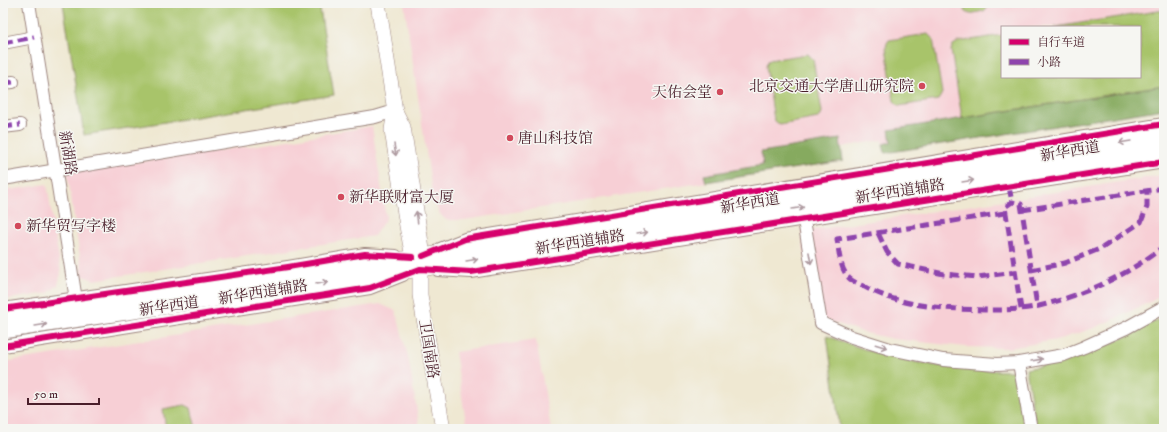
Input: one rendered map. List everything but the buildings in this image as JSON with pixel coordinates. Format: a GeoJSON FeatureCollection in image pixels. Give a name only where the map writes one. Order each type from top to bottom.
{"type":"FeatureCollection","features":[{"type":"Feature","properties":{"kind":"main road","name":"卫国南路"},"geometry":{"type":"LineString","coordinates":[[378,3],[395,111],[403,127],[419,260],[420,295],[442,429]]}},
{"type":"Feature","properties":{"kind":"main road","name":"新华西道"},"geometry":{"type":"LineString","coordinates":[[3,331],[1164,136]]}},
{"type":"Feature","properties":{"kind":"main road","name":"新华西道"},"geometry":{"type":"LineString","coordinates":[[3,319],[76,303],[419,260],[1164,149]]}},
{"type":"Feature","properties":{"kind":"street","name":"新湖路"},"geometry":{"type":"LineString","coordinates":[[29,3],[76,303]]}},
{"type":"Feature","properties":{"kind":"street"},"geometry":{"type":"LineString","coordinates":[[3,43],[34,37]]}},
{"type":"Feature","properties":{"kind":"street"},"geometry":{"type":"LineString","coordinates":[[3,179],[375,117],[395,111]]}},
{"type":"Feature","properties":{"kind":"street","name":"新华西道辅路"},"geometry":{"type":"LineString","coordinates":[[3,346],[370,288],[419,260],[465,239],[1164,124]]}},
{"type":"Feature","properties":{"kind":"street"},"geometry":{"type":"LineString","coordinates":[[3,127],[20,125]]}},
{"type":"Feature","properties":{"kind":"street","name":"新华西道辅路"},"geometry":{"type":"LineString","coordinates":[[419,260],[471,272],[1164,162]]}},
{"type":"Feature","properties":{"kind":"street"},"geometry":{"type":"LineString","coordinates":[[804,220],[821,323],[852,337],[882,346],[943,360],[997,364],[1019,363],[1064,355],[1126,328],[1164,307]]}},
{"type":"Feature","properties":{"kind":"street"},"geometry":{"type":"LineString","coordinates":[[3,309],[76,303]]}},
{"type":"Feature","properties":{"kind":"street"},"geometry":{"type":"LineString","coordinates":[[1019,363],[1031,429]]}},
{"type":"Feature","properties":{"kind":"shaded area","name":"北京交通大学唐山研究院"},"geometry":{"type":"Polygon","coordinates":[[[404,3],[1164,3],[1164,109],[885,153],[882,140],[841,147],[843,161],[464,220],[446,220],[439,213],[433,198],[404,3]]]}},
{"type":"Feature","properties":{"kind":"shaded area"},"geometry":{"type":"Polygon","coordinates":[[[372,126],[386,218],[374,236],[94,280],[83,276],[67,172],[265,144],[372,126]]]}},
{"type":"Feature","properties":{"kind":"shaded area"},"geometry":{"type":"Polygon","coordinates":[[[1164,175],[1164,294],[1094,328],[1057,340],[1008,348],[966,347],[894,339],[865,333],[815,316],[801,232],[1164,175]]]}},
{"type":"Feature","properties":{"kind":"shaded area"},"geometry":{"type":"Polygon","coordinates":[[[47,184],[61,273],[58,285],[48,293],[3,300],[3,191],[47,184]]]}},
{"type":"Feature","properties":{"kind":"shaded area"},"geometry":{"type":"Polygon","coordinates":[[[380,304],[396,311],[408,357],[420,429],[3,429],[3,362],[380,304]]]}},
{"type":"Feature","properties":{"kind":"shaded area"},"geometry":{"type":"Polygon","coordinates":[[[536,340],[551,429],[467,429],[455,352],[536,340]]]}},
{"type":"Feature","properties":{"kind":"green space"},"geometry":{"type":"Polygon","coordinates":[[[63,3],[319,3],[334,95],[84,135],[63,3]]]}},
{"type":"Feature","properties":{"kind":"green space"},"geometry":{"type":"Polygon","coordinates":[[[964,3],[986,3],[987,8],[984,11],[969,14],[965,11],[964,3]]]}},
{"type":"Feature","properties":{"kind":"green space"},"geometry":{"type":"Polygon","coordinates":[[[1164,10],[1164,86],[962,118],[951,50],[953,45],[958,42],[1001,35],[1001,78],[1141,78],[1141,26],[1061,26],[1164,10]]]}},
{"type":"Feature","properties":{"kind":"green space"},"geometry":{"type":"Polygon","coordinates":[[[928,34],[933,39],[942,93],[938,100],[899,106],[894,101],[886,47],[887,43],[889,40],[928,34]]]}},
{"type":"Feature","properties":{"kind":"green space"},"geometry":{"type":"Polygon","coordinates":[[[808,54],[813,59],[822,112],[821,116],[818,118],[780,125],[774,120],[766,66],[767,63],[769,60],[808,54]]]}},
{"type":"Feature","properties":{"kind":"green space"},"geometry":{"type":"Polygon","coordinates":[[[1164,86],[1164,109],[885,153],[883,144],[891,142],[889,130],[1164,86]]]}},
{"type":"Feature","properties":{"kind":"green space"},"geometry":{"type":"Polygon","coordinates":[[[840,139],[843,161],[706,182],[704,175],[763,165],[761,152],[840,139]]]}},
{"type":"Feature","properties":{"kind":"green space"},"geometry":{"type":"Polygon","coordinates":[[[1164,317],[1164,429],[1036,429],[1026,369],[1059,362],[1092,351],[1164,317]]]}},
{"type":"Feature","properties":{"kind":"green space"},"geometry":{"type":"Polygon","coordinates":[[[827,336],[872,352],[936,366],[1016,371],[1026,429],[840,429],[827,336]]]}},
{"type":"Feature","properties":{"kind":"green space"},"geometry":{"type":"Polygon","coordinates":[[[185,405],[191,408],[196,429],[166,429],[163,409],[185,405]]]}},
{"type":"Feature","properties":{"kind":"marked path"},"geometry":{"type":"LineString","coordinates":[[3,43],[34,37]]}},
{"type":"Feature","properties":{"kind":"marked path"},"geometry":{"type":"LineString","coordinates":[[3,83],[13,82]]}},
{"type":"Feature","properties":{"kind":"marked path"},"geometry":{"type":"LineString","coordinates":[[3,127],[20,125]]}},
{"type":"Feature","properties":{"kind":"marked path"},"geometry":{"type":"LineString","coordinates":[[1009,187],[1012,202]]}},
{"type":"Feature","properties":{"kind":"marked path"},"geometry":{"type":"LineString","coordinates":[[1022,210],[1164,188]]}},
{"type":"Feature","properties":{"kind":"marked path"},"geometry":{"type":"LineString","coordinates":[[1031,270],[1065,263],[1102,248],[1141,222],[1147,207],[1147,191]]}},
{"type":"Feature","properties":{"kind":"marked path"},"geometry":{"type":"LineString","coordinates":[[1021,309],[1005,207],[1012,202],[1021,204],[1037,306]]}},
{"type":"Feature","properties":{"kind":"marked path"},"geometry":{"type":"LineString","coordinates":[[1005,213],[837,239],[842,266],[850,279],[855,282],[878,293],[908,303],[939,308],[1013,310],[1039,306],[1089,290],[1135,267],[1164,246]]}},
{"type":"Feature","properties":{"kind":"marked path"},"geometry":{"type":"LineString","coordinates":[[878,233],[887,252],[898,264],[944,274],[978,277],[1016,272]]}},
{"type":"Feature","properties":{"kind":"cycle path"},"geometry":{"type":"LineString","coordinates":[[423,256],[465,239],[1164,124]]}},
{"type":"Feature","properties":{"kind":"cycle path"},"geometry":{"type":"LineString","coordinates":[[3,346],[370,288],[420,269],[471,272],[1164,162]]}},
{"type":"Feature","properties":{"kind":"cycle path"},"geometry":{"type":"LineString","coordinates":[[3,309],[288,267],[365,254],[413,257]]}},
{"type":"Feature","properties":{"kind":"place","name":"北京交通大学唐山研究院"},"geometry":{"type":"Point","coordinates":[922,86]}},
{"type":"Feature","properties":{"kind":"place","name":"天佑会堂"},"geometry":{"type":"Point","coordinates":[720,92]}},
{"type":"Feature","properties":{"kind":"place","name":"唐山科技馆"},"geometry":{"type":"Point","coordinates":[510,138]}},
{"type":"Feature","properties":{"kind":"place","name":"新华联财富大厦"},"geometry":{"type":"Point","coordinates":[341,197]}},
{"type":"Feature","properties":{"kind":"place","name":"新华贸写字楼"},"geometry":{"type":"Point","coordinates":[18,226]}}]}
